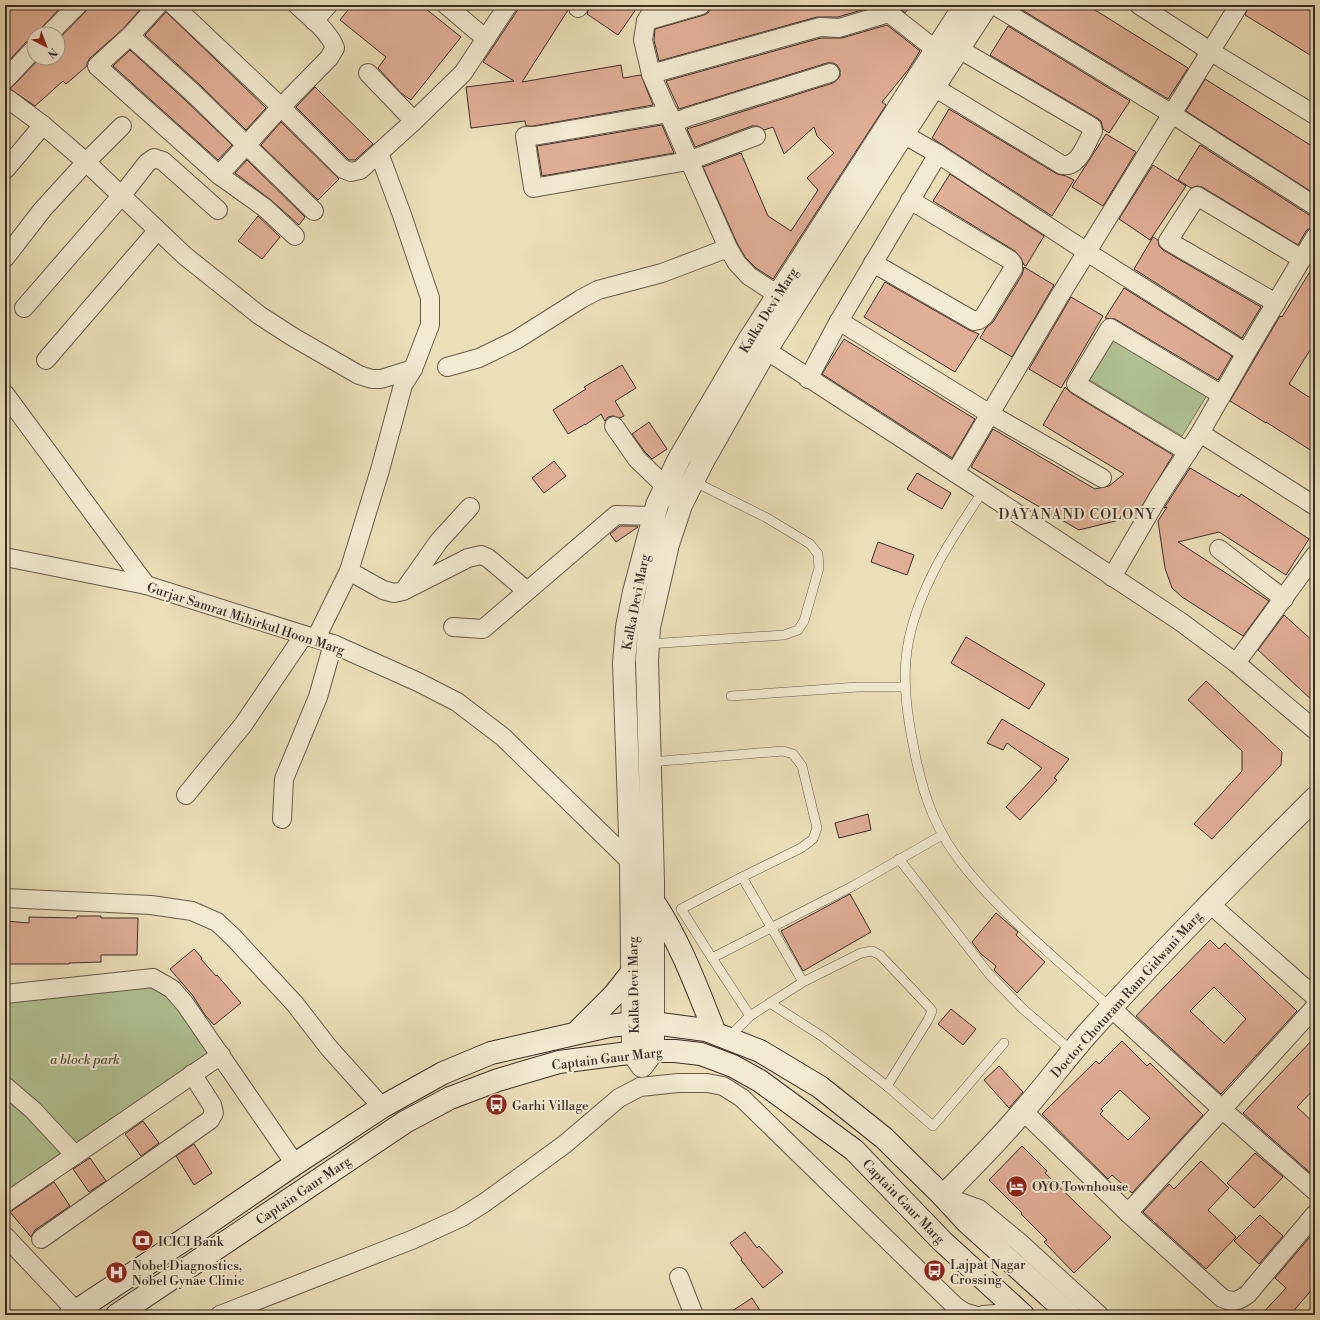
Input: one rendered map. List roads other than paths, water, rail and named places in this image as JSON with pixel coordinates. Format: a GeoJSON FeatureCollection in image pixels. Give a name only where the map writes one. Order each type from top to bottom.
{"type":"FeatureCollection","features":[{"type":"Feature","properties":{"kind":"street"},"geometry":{"type":"LineString","coordinates":[[57,26],[78,5]]}},
{"type":"Feature","properties":{"kind":"street"},"geometry":{"type":"LineString","coordinates":[[295,236],[265,208],[219,175],[97,66],[130,36],[171,5],[281,107],[343,169],[351,172],[360,170],[414,121],[463,73],[508,5]]}},
{"type":"Feature","properties":{"kind":"street"},"geometry":{"type":"LineString","coordinates":[[219,175],[281,107],[329,58],[335,48],[332,41],[297,5]]}},
{"type":"Feature","properties":{"kind":"street"},"geometry":{"type":"LineString","coordinates":[[314,21],[328,5]]}},
{"type":"Feature","properties":{"kind":"street"},"geometry":{"type":"LineString","coordinates":[[446,5],[486,39]]}},
{"type":"Feature","properties":{"kind":"street"},"geometry":{"type":"LineString","coordinates":[[656,5],[646,21],[643,40],[651,74],[688,161],[728,248],[737,263],[749,276],[778,295]]}},
{"type":"Feature","properties":{"kind":"street"},"geometry":{"type":"LineString","coordinates":[[646,21],[700,5]]}},
{"type":"Feature","properties":{"kind":"street","name":"Kalka Devi Marg"},"geometry":{"type":"LineString","coordinates":[[643,1057],[643,1023],[663,902],[650,762],[647,660],[649,627],[668,544],[681,505],[758,345],[778,295],[965,5]]}},
{"type":"Feature","properties":{"kind":"street","name":"Kalka Devi Marg"},"geometry":{"type":"LineString","coordinates":[[643,1023],[633,971],[624,663],[627,627],[634,592],[654,516],[679,459],[903,134],[988,5]]}},
{"type":"Feature","properties":{"kind":"street"},"geometry":{"type":"LineString","coordinates":[[994,5],[1172,114],[1315,206]]}},
{"type":"Feature","properties":{"kind":"street"},"geometry":{"type":"LineString","coordinates":[[1139,5],[1210,51],[1315,115]]}},
{"type":"Feature","properties":{"kind":"street"},"geometry":{"type":"LineString","coordinates":[[955,473],[1087,252],[1239,5]]}},
{"type":"Feature","properties":{"kind":"street"},"geometry":{"type":"LineString","coordinates":[[651,74],[820,27],[839,28],[887,9],[936,50]]}},
{"type":"Feature","properties":{"kind":"street"},"geometry":{"type":"LineString","coordinates":[[130,36],[247,144],[314,211]]}},
{"type":"Feature","properties":{"kind":"street"},"geometry":{"type":"LineString","coordinates":[[934,87],[1062,165],[1067,166],[1076,162],[1092,135],[1092,127],[959,48]]}},
{"type":"Feature","properties":{"kind":"street"},"geometry":{"type":"LineString","coordinates":[[5,80],[26,58]]}},
{"type":"Feature","properties":{"kind":"street"},"geometry":{"type":"LineString","coordinates":[[756,136],[688,161],[533,188],[525,136],[688,117],[830,73]]}},
{"type":"Feature","properties":{"kind":"street"},"geometry":{"type":"LineString","coordinates":[[368,74],[414,121]]}},
{"type":"Feature","properties":{"kind":"street"},"geometry":{"type":"LineString","coordinates":[[6,100],[43,125],[122,195],[185,256],[259,315],[293,337],[359,375],[372,379],[381,379],[414,369]]}},
{"type":"Feature","properties":{"kind":"street"},"geometry":{"type":"LineString","coordinates":[[5,170],[43,125]]}},
{"type":"Feature","properties":{"kind":"street"},"geometry":{"type":"LineString","coordinates":[[5,258],[43,209],[86,162],[122,126]]}},
{"type":"Feature","properties":{"kind":"street"},"geometry":{"type":"LineString","coordinates":[[903,134],[938,154],[1087,252],[1246,353]]}},
{"type":"Feature","properties":{"kind":"street"},"geometry":{"type":"LineString","coordinates":[[186,796],[243,725],[318,639],[349,571],[380,470],[403,385],[414,369],[430,325],[430,298],[379,153]]}},
{"type":"Feature","properties":{"kind":"street"},"geometry":{"type":"LineString","coordinates":[[808,379],[839,321],[938,154]]}},
{"type":"Feature","properties":{"kind":"street"},"geometry":{"type":"LineString","coordinates":[[24,308],[122,195],[147,163],[154,158],[163,161],[218,210]]}},
{"type":"Feature","properties":{"kind":"street"},"geometry":{"type":"LineString","coordinates":[[1276,303],[1168,241],[1197,196],[1302,259]]}},
{"type":"Feature","properties":{"kind":"street"},"geometry":{"type":"LineString","coordinates":[[873,263],[974,321],[979,320],[984,316],[1013,269],[1013,264],[1010,260],[910,200]]}},
{"type":"Feature","properties":{"kind":"street"},"geometry":{"type":"LineString","coordinates":[[46,360],[157,230]]}},
{"type":"Feature","properties":{"kind":"street"},"geometry":{"type":"LineString","coordinates":[[1112,576],[1159,496],[1200,433],[1315,237]]}},
{"type":"Feature","properties":{"kind":"street"},"geometry":{"type":"LineString","coordinates":[[447,368],[479,358],[516,340],[598,290],[662,273],[728,248]]}},
{"type":"Feature","properties":{"kind":"street"},"geometry":{"type":"LineString","coordinates":[[839,321],[990,414],[1102,478]]}},
{"type":"Feature","properties":{"kind":"street"},"geometry":{"type":"LineString","coordinates":[[1188,452],[1076,384],[1110,328],[1222,395]]}},
{"type":"Feature","properties":{"kind":"street"},"geometry":{"type":"LineString","coordinates":[[758,345],[808,379],[983,490],[1181,622],[1236,663],[1315,730]]}},
{"type":"Feature","properties":{"kind":"street"},"geometry":{"type":"LineString","coordinates":[[5,394],[146,585]]}},
{"type":"Feature","properties":{"kind":"street"},"geometry":{"type":"LineString","coordinates":[[614,426],[637,459],[666,487]]}},
{"type":"Feature","properties":{"kind":"street"},"geometry":{"type":"LineString","coordinates":[[1200,433],[1315,506]]}},
{"type":"Feature","properties":{"kind":"street"},"geometry":{"type":"LineString","coordinates":[[403,591],[439,541],[470,508]]}},
{"type":"Feature","properties":{"kind":"street"},"geometry":{"type":"LineString","coordinates":[[453,627],[483,629],[616,515],[654,516]]}},
{"type":"Feature","properties":{"kind":"street"},"geometry":{"type":"LineString","coordinates":[[1218,549],[1284,599]]}},
{"type":"Feature","properties":{"kind":"street"},"geometry":{"type":"LineString","coordinates":[[349,571],[382,590],[394,593],[403,591],[468,558],[481,555],[488,558],[527,591]]}},
{"type":"Feature","properties":{"kind":"street"},"geometry":{"type":"LineString","coordinates":[[1236,663],[1315,555]]}},
{"type":"Feature","properties":{"kind":"street","name":"Gurjar Samrat Mihirkul Hoon Marg"},"geometry":{"type":"LineString","coordinates":[[5,557],[146,585],[318,639],[418,682],[457,702],[503,737],[631,863],[663,902]]}},
{"type":"Feature","properties":{"kind":"street"},"geometry":{"type":"LineString","coordinates":[[282,819],[284,779],[318,698],[318,639]]}},
{"type":"Feature","properties":{"kind":"street","name":"Doctor Choturam Ram Gidwani Marg"},"geometry":{"type":"LineString","coordinates":[[943,1196],[1023,1111],[1072,1051],[1209,903],[1315,798]]}},
{"type":"Feature","properties":{"kind":"street"},"geometry":{"type":"LineString","coordinates":[[5,898],[151,905],[192,912],[217,922],[233,937],[295,1004],[329,1048],[382,1107]]}},
{"type":"Feature","properties":{"kind":"street"},"geometry":{"type":"LineString","coordinates":[[663,902],[690,969],[722,1036]]}},
{"type":"Feature","properties":{"kind":"street"},"geometry":{"type":"LineString","coordinates":[[1209,903],[1315,997]]}},
{"type":"Feature","properties":{"kind":"street"},"geometry":{"type":"LineString","coordinates":[[576,1033],[614,995],[633,971]]}},
{"type":"Feature","properties":{"kind":"street"},"geometry":{"type":"LineString","coordinates":[[5,994],[153,978],[172,989],[221,1055],[295,1164]]}},
{"type":"Feature","properties":{"kind":"street"},"geometry":{"type":"LineString","coordinates":[[1128,1213],[1315,1007]]}},
{"type":"Feature","properties":{"kind":"street"},"geometry":{"type":"LineString","coordinates":[[1111,1008],[1222,1110],[1315,1191]]}},
{"type":"Feature","properties":{"kind":"street","name":"Captain Gaur Marg"},"geometry":{"type":"LineString","coordinates":[[73,1313],[382,1107],[443,1073],[490,1053],[609,1026],[643,1023],[706,1030],[760,1051],[820,1087],[884,1138],[943,1196],[967,1222],[1070,1315]]}},
{"type":"Feature","properties":{"kind":"street","name":"Captain Gaur Marg"},"geometry":{"type":"LineString","coordinates":[[116,1315],[405,1122],[450,1098],[498,1080],[558,1062],[643,1057],[675,1051],[701,1054],[733,1066],[760,1081],[854,1150],[942,1240],[1022,1314]]}},
{"type":"Feature","properties":{"kind":"street"},"geometry":{"type":"LineString","coordinates":[[5,1203],[221,1055]]}},
{"type":"Feature","properties":{"kind":"street"},"geometry":{"type":"LineString","coordinates":[[640,1087],[643,1057]]}},
{"type":"Feature","properties":{"kind":"street"},"geometry":{"type":"LineString","coordinates":[[41,1238],[210,1120],[214,1113],[212,1105],[192,1074]]}},
{"type":"Feature","properties":{"kind":"street"},"geometry":{"type":"LineString","coordinates":[[220,1315],[414,1239],[460,1218],[484,1203],[565,1144],[619,1098],[640,1087],[678,1083],[707,1083],[723,1086],[742,1098],[955,1306],[964,1312],[974,1315]]}},
{"type":"Feature","properties":{"kind":"street"},"geometry":{"type":"LineString","coordinates":[[5,1086],[33,1110],[76,1155]]}},
{"type":"Feature","properties":{"kind":"street"},"geometry":{"type":"LineString","coordinates":[[1023,1111],[1128,1213],[1222,1298],[1230,1301],[1241,1300],[1248,1294],[1315,1214]]}},
{"type":"Feature","properties":{"kind":"street"},"geometry":{"type":"LineString","coordinates":[[943,1196],[979,1209],[1019,1242],[1099,1315]]}},
{"type":"Feature","properties":{"kind":"street"},"geometry":{"type":"LineString","coordinates":[[5,1236],[73,1313]]}},
{"type":"Feature","properties":{"kind":"street"},"geometry":{"type":"LineString","coordinates":[[679,1277],[694,1315]]}},
{"type":"Feature","properties":{"kind":"street"},"geometry":{"type":"LineString","coordinates":[[983,1315],[1022,1314]]}},
{"type":"Feature","properties":{"kind":"lane"},"geometry":{"type":"LineString","coordinates":[[648,644],[784,635],[798,630],[804,621],[819,568],[818,554],[810,544],[767,518],[693,481]]}},
{"type":"Feature","properties":{"kind":"lane"},"geometry":{"type":"LineString","coordinates":[[983,490],[954,535],[921,598],[913,625],[907,651],[905,687],[916,761],[927,803],[942,835],[966,870],[1000,907],[1111,1008]]}},
{"type":"Feature","properties":{"kind":"lane"},"geometry":{"type":"LineString","coordinates":[[731,696],[858,687],[905,687]]}},
{"type":"Feature","properties":{"kind":"lane"},"geometry":{"type":"LineString","coordinates":[[650,762],[783,751],[793,754],[802,766],[817,828],[813,839],[801,848],[742,876],[663,902],[712,958],[750,1016]]}},
{"type":"Feature","properties":{"kind":"lane"},"geometry":{"type":"LineString","coordinates":[[712,958],[853,886],[942,835]]}},
{"type":"Feature","properties":{"kind":"lane"},"geometry":{"type":"LineString","coordinates":[[899,859],[937,910],[989,974],[1023,1009],[1072,1051]]}},
{"type":"Feature","properties":{"kind":"lane"},"geometry":{"type":"LineString","coordinates":[[742,876],[803,982]]}},
{"type":"Feature","properties":{"kind":"lane"},"geometry":{"type":"LineString","coordinates":[[722,1036],[803,982],[861,953],[867,951],[875,952],[880,955],[932,1011],[928,1020],[887,1086]]}},
{"type":"Feature","properties":{"kind":"lane"},"geometry":{"type":"LineString","coordinates":[[770,1003],[824,1037],[887,1086],[933,1126],[1004,1043]]}},
{"type":"Feature","properties":{"kind":"place","name":"Garhi Village"},"geometry":{"type":"Point","coordinates":[496,1105]}},
{"type":"Feature","properties":{"kind":"place","name":"OYO Townhouse"},"geometry":{"type":"Point","coordinates":[1016,1186]}},
{"type":"Feature","properties":{"kind":"place","name":"ICICI Bank"},"geometry":{"type":"Point","coordinates":[142,1241]}},
{"type":"Feature","properties":{"kind":"place","name":"Lajpat Nagar Crossing"},"geometry":{"type":"Point","coordinates":[934,1271]}},
{"type":"Feature","properties":{"kind":"place","name":"Nobel Diagnostics, Nobel Gynae Clinic"},"geometry":{"type":"Point","coordinates":[116,1272]}},
{"type":"Feature","properties":{"kind":"district","name":"DAYANAND COLONY"},"geometry":{"type":"Point","coordinates":[1077,514]}},
{"type":"Feature","properties":{"kind":"park label","name":"a block park"},"geometry":{"type":"Point","coordinates":[85,1059]}}]}
